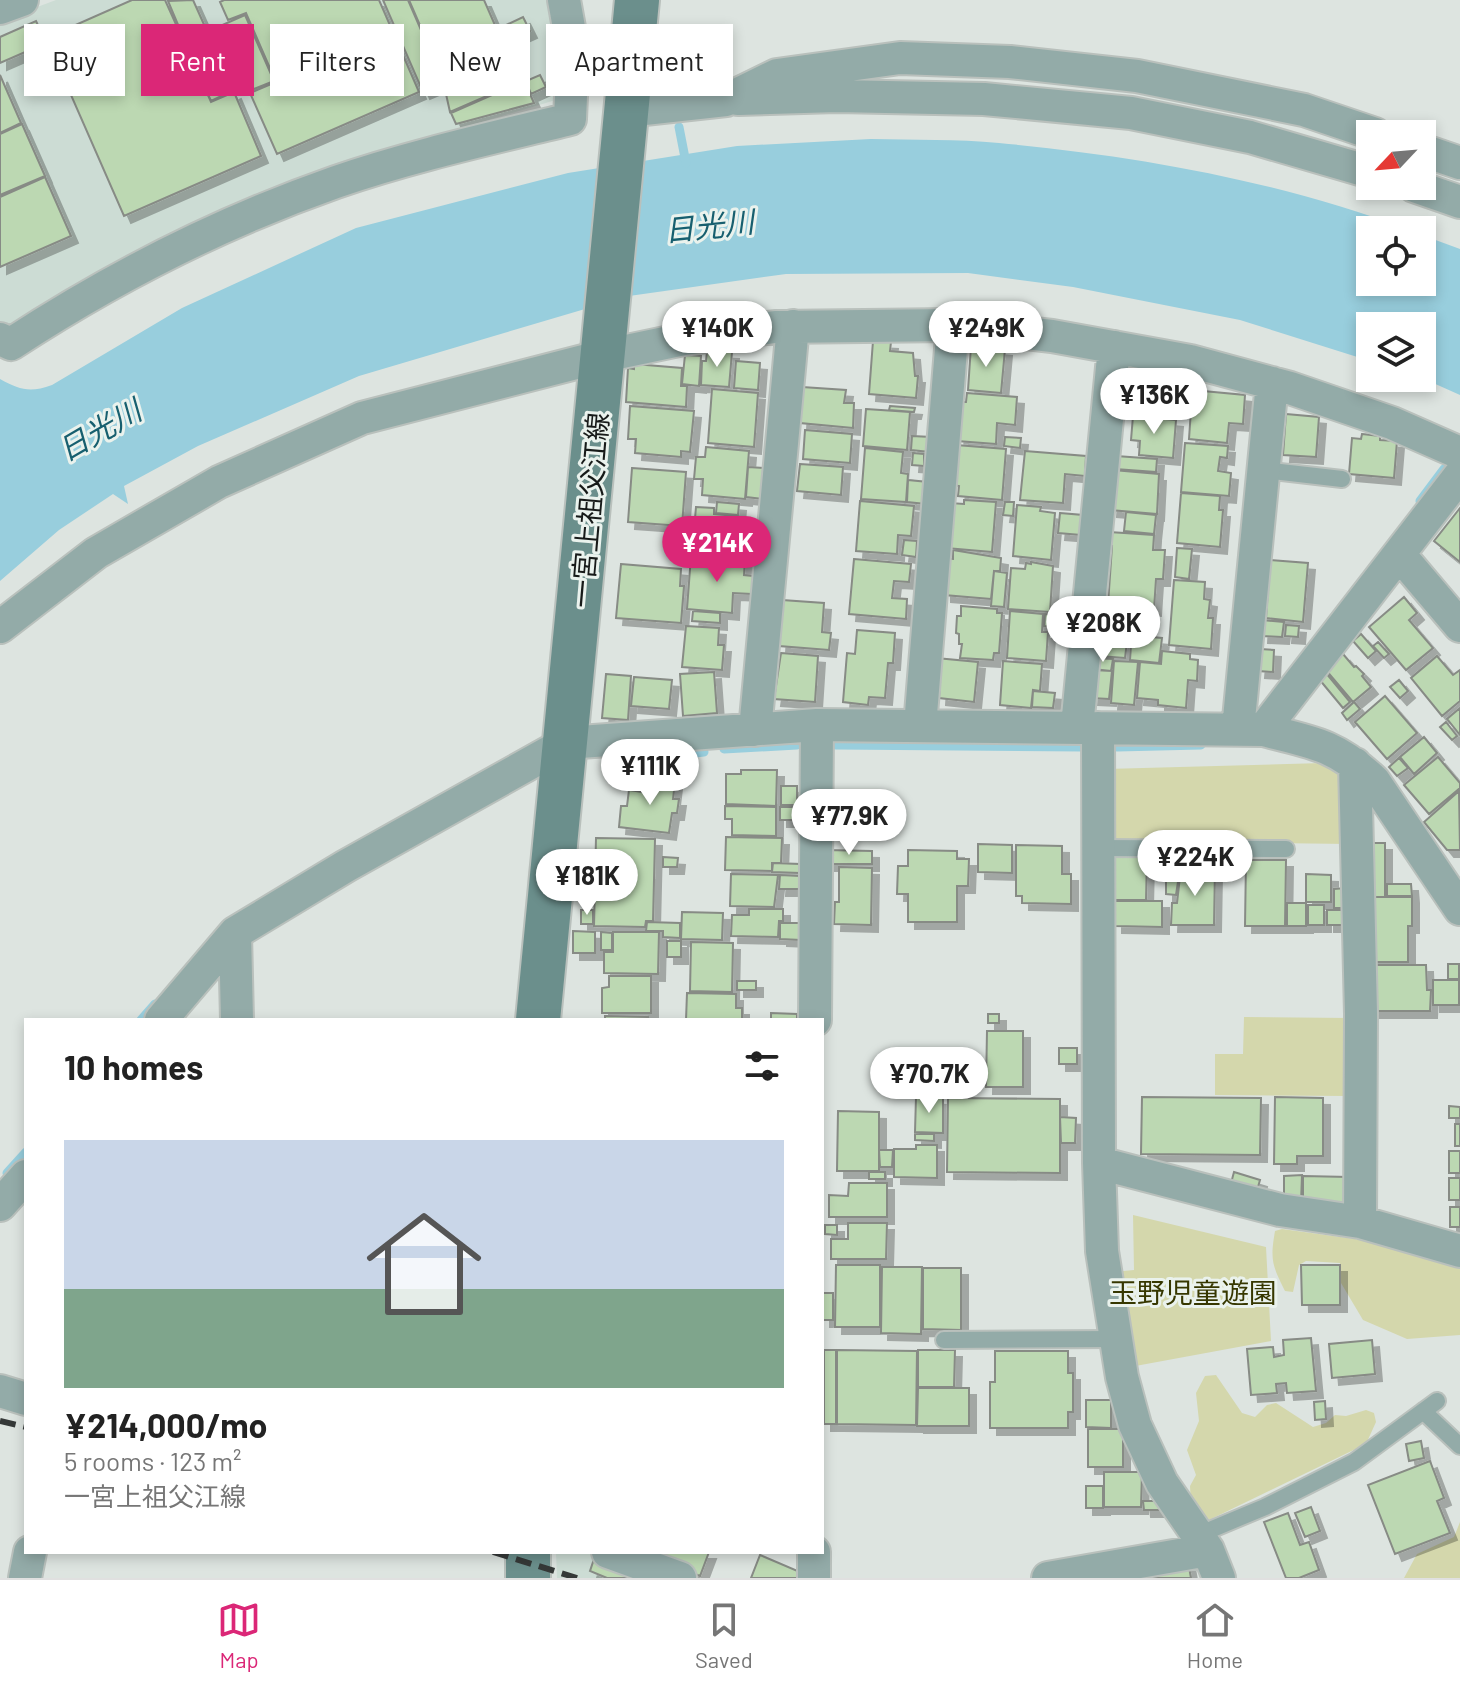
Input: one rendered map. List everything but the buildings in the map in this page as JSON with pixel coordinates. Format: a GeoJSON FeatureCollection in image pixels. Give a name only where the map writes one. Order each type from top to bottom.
{"type":"FeatureCollection","features":[{"type":"Feature","properties":{"kind":"main road","name":"一宮上祖父江線"},"geometry":{"type":"LineString","coordinates":[[634,24],[637,0]]}},
{"type":"Feature","properties":{"kind":"main road","name":"一宮上祖父江線"},"geometry":{"type":"LineString","coordinates":[[538,1018],[628,96]]}},
{"type":"Feature","properties":{"kind":"main road"},"geometry":{"type":"LineString","coordinates":[[528,1554],[528,1578]]}},
{"type":"Feature","properties":{"kind":"street"},"geometry":{"type":"LineString","coordinates":[[0,8],[22,0]]}},
{"type":"Feature","properties":{"kind":"street"},"geometry":{"type":"LineString","coordinates":[[564,0],[568,24]]}},
{"type":"Feature","properties":{"kind":"street"},"geometry":{"type":"LineString","coordinates":[[726,100],[777,75],[900,58],[1010,62],[1152,79],[1304,110],[1356,128]]}},
{"type":"Feature","properties":{"kind":"street"},"geometry":{"type":"LineString","coordinates":[[0,339],[11,344],[65,308],[199,237],[337,182],[570,119],[571,96]]}},
{"type":"Feature","properties":{"kind":"street"},"geometry":{"type":"LineString","coordinates":[[626,118],[726,100],[837,96],[984,99],[1131,113],[1250,137],[1356,168]]}},
{"type":"Feature","properties":{"kind":"street"},"geometry":{"type":"LineString","coordinates":[[1436,155],[1460,163]]}},
{"type":"Feature","properties":{"kind":"street"},"geometry":{"type":"LineString","coordinates":[[1436,194],[1460,202]]}},
{"type":"Feature","properties":{"kind":"street"},"geometry":{"type":"LineString","coordinates":[[0,627],[96,553],[219,482],[362,418],[604,350],[793,326],[953,325],[1052,336],[1190,361],[1272,383],[1392,423],[1460,453]]}},
{"type":"Feature","properties":{"kind":"street"},"geometry":{"type":"LineString","coordinates":[[920,726],[953,325]]}},
{"type":"Feature","properties":{"kind":"street"},"geometry":{"type":"LineString","coordinates":[[755,730],[793,326]]}},
{"type":"Feature","properties":{"kind":"street"},"geometry":{"type":"LineString","coordinates":[[1048,1578],[1133,1571],[1208,1554],[1162,1483],[1135,1425],[1122,1377],[1102,1251],[1098,848],[1088,728],[1114,347]]}},
{"type":"Feature","properties":{"kind":"street"},"geometry":{"type":"LineString","coordinates":[[1251,730],[1264,470],[1272,383]]}},
{"type":"Feature","properties":{"kind":"street"},"geometry":{"type":"LineString","coordinates":[[1251,730],[1399,554],[1460,475]]}},
{"type":"Feature","properties":{"kind":"street"},"geometry":{"type":"LineString","coordinates":[[1399,554],[1460,626]]}},
{"type":"Feature","properties":{"kind":"street"},"geometry":{"type":"LineString","coordinates":[[815,1018],[817,725]]}},
{"type":"Feature","properties":{"kind":"street"},"geometry":{"type":"LineString","coordinates":[[163,1018],[235,933],[346,866],[566,743],[817,725],[1251,730],[1321,744],[1355,764],[1374,781],[1457,897]]}},
{"type":"Feature","properties":{"kind":"street"},"geometry":{"type":"LineString","coordinates":[[1355,764],[1361,1014],[1360,1222]]}},
{"type":"Feature","properties":{"kind":"street"},"geometry":{"type":"LineString","coordinates":[[235,933],[237,1018]]}},
{"type":"Feature","properties":{"kind":"street"},"geometry":{"type":"LineString","coordinates":[[1099,1163],[1280,1210],[1360,1222],[1460,1251]]}},
{"type":"Feature","properties":{"kind":"street"},"geometry":{"type":"LineString","coordinates":[[0,1205],[24,1178]]}},
{"type":"Feature","properties":{"kind":"street"},"geometry":{"type":"LineString","coordinates":[[0,1391],[24,1398]]}},
{"type":"Feature","properties":{"kind":"street"},"geometry":{"type":"LineString","coordinates":[[25,1578],[30,1554]]}},
{"type":"Feature","properties":{"kind":"street"},"geometry":{"type":"LineString","coordinates":[[614,1554],[680,1578]]}},
{"type":"Feature","properties":{"kind":"street"},"geometry":{"type":"LineString","coordinates":[[814,1554],[814,1578]]}},
{"type":"Feature","properties":{"kind":"lane"},"geometry":{"type":"LineString","coordinates":[[1264,470],[1342,479]]}},
{"type":"Feature","properties":{"kind":"lane"},"geometry":{"type":"LineString","coordinates":[[1098,848],[1286,849]]}},
{"type":"Feature","properties":{"kind":"lane"},"geometry":{"type":"LineString","coordinates":[[944,1340],[1116,1339]]}},
{"type":"Feature","properties":{"kind":"lane"},"geometry":{"type":"LineString","coordinates":[[1208,1554],[1265,1507],[1354,1462],[1430,1406],[1460,1446]]}},
{"type":"Feature","properties":{"kind":"shaded area"},"geometry":{"type":"Polygon","coordinates":[[[56,0],[552,0],[554,24],[546,24],[546,96],[559,96],[559,99],[331,167],[185,227],[7,329],[0,325],[0,21],[56,0]]]}},
{"type":"Feature","properties":{"kind":"shaded area"},"geometry":{"type":"Polygon","coordinates":[[[556,1554],[594,1554],[660,1578],[557,1578],[556,1554]]]}},
{"type":"Feature","properties":{"kind":"green space"},"geometry":{"type":"Polygon","coordinates":[[[1323,763],[1349,783],[1349,844],[1106,841],[1106,769],[1323,763]]]}},
{"type":"Feature","properties":{"kind":"green space"},"geometry":{"type":"Polygon","coordinates":[[[1244,1017],[1350,1018],[1349,1096],[1215,1095],[1215,1054],[1243,1054],[1244,1017]]]}},
{"type":"Feature","properties":{"kind":"green space","name":"玉野児童遊園"},"geometry":{"type":"Polygon","coordinates":[[[1133,1215],[1266,1247],[1271,1341],[1130,1367],[1113,1272],[1134,1270],[1133,1215]]]}},
{"type":"Feature","properties":{"kind":"green space"},"geometry":{"type":"Polygon","coordinates":[[[1282,1229],[1362,1240],[1460,1268],[1460,1335],[1407,1339],[1363,1320],[1341,1283],[1340,1263],[1306,1261],[1299,1265],[1293,1292],[1285,1291],[1273,1256],[1275,1231],[1282,1229]]]}},
{"type":"Feature","properties":{"kind":"green space"},"geometry":{"type":"Polygon","coordinates":[[[1216,1375],[1242,1413],[1255,1417],[1267,1405],[1276,1403],[1313,1427],[1326,1423],[1335,1415],[1346,1416],[1366,1410],[1374,1413],[1376,1422],[1366,1444],[1209,1520],[1191,1504],[1190,1486],[1196,1475],[1187,1450],[1199,1421],[1196,1393],[1205,1376],[1216,1375]]]}},
{"type":"Feature","properties":{"kind":"green space"},"geometry":{"type":"Polygon","coordinates":[[[1460,1522],[1460,1578],[1404,1578],[1417,1554],[1454,1537],[1460,1522]]]}},
{"type":"Feature","properties":{"kind":"water","name":"日光川"},"geometry":{"type":"Polygon","coordinates":[[[871,139],[951,140],[1051,148],[1208,173],[1259,184],[1369,216],[1356,216],[1356,296],[1436,296],[1436,240],[1460,249],[1460,395],[1436,384],[1436,312],[1356,312],[1356,357],[1240,320],[1073,287],[968,273],[786,274],[629,296],[359,376],[198,446],[124,486],[128,504],[113,494],[59,530],[0,581],[0,379],[25,389],[52,385],[182,308],[356,228],[568,173],[737,146],[871,139]]]}},
{"type":"Feature","properties":{"kind":"waterway"},"geometry":{"type":"LineString","coordinates":[[679,127],[686,163]]}},
{"type":"Feature","properties":{"kind":"waterway"},"geometry":{"type":"LineString","coordinates":[[1420,501],[1444,469]]}},
{"type":"Feature","properties":{"kind":"waterway"},"geometry":{"type":"LineString","coordinates":[[724,749],[797,745]]}},
{"type":"Feature","properties":{"kind":"waterway"},"geometry":{"type":"LineString","coordinates":[[836,745],[1083,747]]}},
{"type":"Feature","properties":{"kind":"waterway"},"geometry":{"type":"LineString","coordinates":[[1117,747],[1201,745]]}},
{"type":"Feature","properties":{"kind":"waterway"},"geometry":{"type":"LineString","coordinates":[[614,762],[704,752]]}},
{"type":"Feature","properties":{"kind":"waterway"},"geometry":{"type":"LineString","coordinates":[[143,1018],[155,1004]]}},
{"type":"Feature","properties":{"kind":"waterway"},"geometry":{"type":"LineString","coordinates":[[7,1173],[24,1154]]}},
{"type":"Feature","properties":{"kind":"railway"},"geometry":{"type":"LineString","coordinates":[[0,1421],[24,1427]]}},
{"type":"Feature","properties":{"kind":"railway"},"geometry":{"type":"LineString","coordinates":[[499,1554],[577,1578]]}}]}
